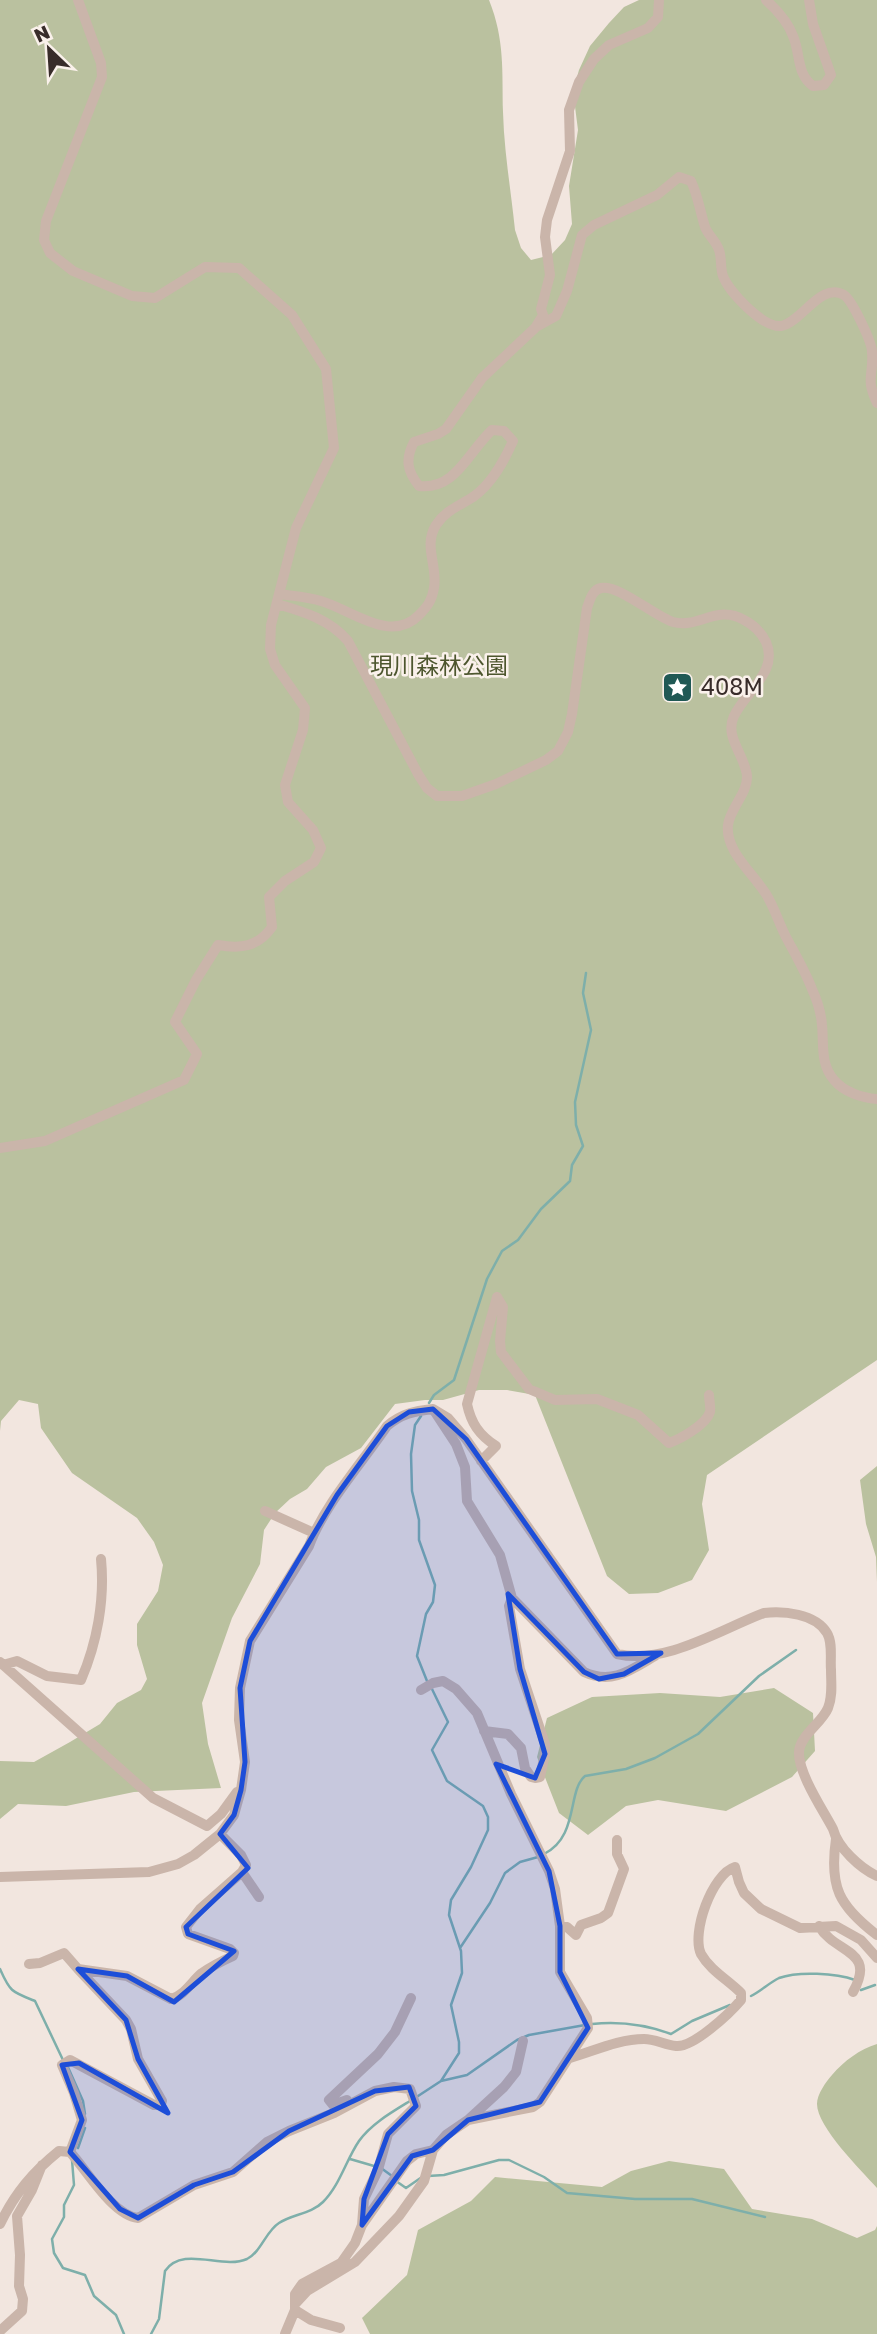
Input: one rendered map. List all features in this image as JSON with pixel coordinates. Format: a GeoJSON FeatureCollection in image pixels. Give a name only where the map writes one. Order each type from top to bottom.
{"type":"FeatureCollection","features":[{"type":"Feature","properties":{"kind":"street"},"geometry":{"type":"LineString","coordinates":[[0,1148],[45,1141],[184,1080],[197,1054],[175,1022],[196,980],[218,945],[236,948],[263,939],[272,927],[269,897],[285,881],[314,862],[321,849],[313,830],[288,802],[285,785],[303,730],[304,708],[275,666],[270,649],[271,625],[296,528],[334,448],[326,369],[292,315],[239,268],[205,267],[155,298],[132,296],[73,271],[50,253],[44,240],[46,221],[102,77],[101,63],[78,0]]}},
{"type":"Feature","properties":{"kind":"street"},"geometry":{"type":"LineString","coordinates":[[535,328],[543,315],[541,309],[550,275],[545,237],[547,220],[570,151],[569,110],[579,82],[594,58],[609,45],[648,28],[658,17],[659,0]]}},
{"type":"Feature","properties":{"kind":"street"},"geometry":{"type":"LineString","coordinates":[[766,0],[784,19],[793,36],[804,79],[813,86],[824,85],[831,75],[813,24],[809,0]]}},
{"type":"Feature","properties":{"kind":"street"},"geometry":{"type":"LineString","coordinates":[[278,599],[321,600],[378,625],[399,627],[414,620],[432,601],[435,582],[429,548],[435,527],[450,509],[475,496],[494,475],[513,441],[504,431],[492,430],[461,468],[434,488],[419,486],[410,475],[407,456],[414,442],[446,429],[482,377],[535,328],[556,316],[567,291],[582,235],[594,225],[657,195],[679,177],[691,181],[706,230],[719,249],[723,277],[747,307],[768,324],[780,326],[794,322],[811,302],[831,293],[843,295],[850,302],[872,348],[869,378],[877,404]]}},
{"type":"Feature","properties":{"kind":"street"},"geometry":{"type":"LineString","coordinates":[[278,599],[316,616],[340,632],[348,641],[418,774],[427,788],[437,796],[462,796],[496,784],[558,751],[568,732],[572,714],[587,608],[593,592],[598,589],[605,587],[617,592],[676,622],[731,613],[760,631],[769,652],[766,671],[731,724],[733,742],[745,763],[747,780],[728,823],[730,839],[737,855],[766,894],[812,989],[821,1013],[824,1065],[844,1089],[877,1099]]}},
{"type":"Feature","properties":{"kind":"street"},"geometry":{"type":"LineString","coordinates":[[481,1461],[496,1446],[478,1431],[470,1419],[467,1404],[497,1297],[503,1307],[501,1352],[529,1389],[555,1399],[597,1399],[638,1416],[669,1443],[682,1438],[710,1414],[709,1395]]}},
{"type":"Feature","properties":{"kind":"street"},"geometry":{"type":"LineString","coordinates":[[433,1409],[456,1444],[465,1467],[467,1501],[500,1555],[512,1598],[584,1672],[598,1679],[624,1674],[661,1653],[764,1613],[781,1611],[807,1619],[827,1633],[830,1643],[830,1706],[800,1745],[799,1754],[804,1772],[836,1839],[834,1874],[840,1898],[851,1914],[877,1935]]}},
{"type":"Feature","properties":{"kind":"street"},"geometry":{"type":"LineString","coordinates":[[0,1877],[149,1872],[170,1867],[194,1855],[220,1834],[234,1815],[241,1790],[245,1762],[240,1727],[240,1688],[250,1641],[337,1495],[387,1426],[397,1417],[409,1412],[433,1409],[448,1418],[617,1654],[631,1657],[661,1653]]}},
{"type":"Feature","properties":{"kind":"street"},"geometry":{"type":"LineString","coordinates":[[265,1511],[314,1533]]}},
{"type":"Feature","properties":{"kind":"street"},"geometry":{"type":"LineString","coordinates":[[2,1664],[17,1661],[47,1676],[81,1680],[89,1663],[104,1584],[101,1559]]}},
{"type":"Feature","properties":{"kind":"street"},"geometry":{"type":"LineString","coordinates":[[484,1731],[508,1734],[521,1748],[531,1777],[540,1777],[545,1744],[520,1669],[509,1606],[512,1598]]}},
{"type":"Feature","properties":{"kind":"street"},"geometry":{"type":"LineString","coordinates":[[2,1664],[153,1798],[203,1825],[211,1824],[241,1790]]}},
{"type":"Feature","properties":{"kind":"street"},"geometry":{"type":"LineString","coordinates":[[427,1687],[443,1681],[456,1689],[477,1713],[555,1889],[560,1926],[560,1972],[588,2023],[570,2058],[540,2102],[533,2107],[468,2120]]}},
{"type":"Feature","properties":{"kind":"street"},"geometry":{"type":"LineString","coordinates":[[78,1969],[127,1976],[166,1998],[177,1998],[200,1975],[233,1956],[234,1953],[230,1949],[188,1934],[186,1927],[194,1914],[242,1872],[246,1865],[241,1854],[220,1834]]}},
{"type":"Feature","properties":{"kind":"street"},"geometry":{"type":"LineString","coordinates":[[836,1839],[852,1858],[877,1876]]}},
{"type":"Feature","properties":{"kind":"street"},"geometry":{"type":"LineString","coordinates":[[560,1926],[567,1927],[576,1935],[584,1923],[608,1913],[624,1870],[617,1854],[617,1840]]}},
{"type":"Feature","properties":{"kind":"street"},"geometry":{"type":"LineString","coordinates":[[570,2058],[620,2042],[646,2039],[685,2046],[701,2036],[741,2000],[741,1993],[706,1961],[697,1942],[711,1891],[728,1869],[735,1867],[744,1894],[761,1909],[800,1928],[836,1926],[861,1940],[877,1958]]}},
{"type":"Feature","properties":{"kind":"street"},"geometry":{"type":"LineString","coordinates":[[242,1872],[259,1897]]}},
{"type":"Feature","properties":{"kind":"street"},"geometry":{"type":"LineString","coordinates":[[819,1926],[824,1935],[849,1951],[862,1966],[863,1972],[853,1992]]}},
{"type":"Feature","properties":{"kind":"street"},"geometry":{"type":"LineString","coordinates":[[29,1964],[40,1963],[64,1953],[126,2020],[131,2029],[138,2059],[161,2097],[162,2103],[154,2105],[66,2063],[82,2120],[70,2152]]}},
{"type":"Feature","properties":{"kind":"street"},"geometry":{"type":"LineString","coordinates":[[362,2225],[361,2209],[379,2166],[388,2134],[416,2106],[410,2089],[394,2087],[333,2105],[329,2100],[378,2054],[395,2032],[411,1998]]}},
{"type":"Feature","properties":{"kind":"street"},"geometry":{"type":"LineString","coordinates":[[285,2334],[295,2307],[307,2291],[355,2262],[399,2216],[426,2175],[433,2150],[446,2135],[468,2120],[504,2088],[516,2072],[523,2041]]}},
{"type":"Feature","properties":{"kind":"street"},"geometry":{"type":"LineString","coordinates":[[0,2224],[27,2179],[59,2151],[70,2152],[79,2161],[84,2172],[120,2209],[138,2218],[194,2185],[233,2172],[267,2142],[334,2113],[375,2091]]}},
{"type":"Feature","properties":{"kind":"street"},"geometry":{"type":"LineString","coordinates":[[340,2328],[310,2320],[295,2307],[295,2294],[306,2281],[325,2274],[341,2263],[355,2243],[362,2225],[412,2156],[433,2150]]}},
{"type":"Feature","properties":{"kind":"street"},"geometry":{"type":"LineString","coordinates":[[0,2331],[22,2311],[16,2216],[43,2165]]}},
{"type":"Feature","properties":{"kind":"highlighted area"},"geometry":{"type":"Polygon","coordinates":[[[433,1409],[466,1439],[617,1654],[661,1653],[624,1674],[599,1679],[584,1672],[508,1594],[520,1669],[545,1754],[535,1778],[496,1764],[549,1871],[560,1926],[560,1972],[588,2028],[540,2102],[468,2120],[433,2150],[412,2156],[362,2225],[364,2199],[388,2134],[416,2106],[409,2087],[375,2091],[289,2131],[233,2172],[194,2185],[138,2218],[120,2209],[70,2152],[82,2120],[62,2065],[79,2063],[168,2113],[138,2059],[126,2020],[78,1969],[127,1976],[174,2002],[234,1951],[188,1934],[186,1927],[248,1868],[220,1834],[234,1815],[241,1790],[245,1762],[240,1688],[250,1641],[337,1495],[387,1426],[409,1412],[433,1409]]]}},
{"type":"Feature","properties":{"kind":"green space","name":"現川森林公園"},"geometry":{"type":"Polygon","coordinates":[[[0,0],[489,0],[500,42],[505,141],[515,230],[521,248],[531,260],[551,255],[565,240],[572,224],[569,186],[578,130],[573,91],[590,46],[624,7],[639,0],[877,0],[877,1360],[707,1475],[702,1504],[709,1550],[692,1580],[658,1593],[629,1594],[607,1576],[535,1395],[507,1390],[479,1390],[443,1400],[395,1404],[361,1448],[326,1467],[307,1489],[290,1499],[275,1513],[264,1530],[260,1564],[232,1618],[202,1703],[208,1744],[221,1788],[134,1792],[66,1806],[18,1804],[0,1819],[0,1761],[34,1762],[100,1724],[117,1703],[141,1690],[147,1679],[137,1645],[137,1624],[158,1591],[163,1565],[154,1542],[137,1518],[72,1473],[41,1428],[38,1404],[19,1400],[1,1421],[0,1431],[0,0]]]}},
{"type":"Feature","properties":{"kind":"green space"},"geometry":{"type":"Polygon","coordinates":[[[877,1466],[877,1582],[876,1557],[866,1524],[860,1480],[877,1466]]]}},
{"type":"Feature","properties":{"kind":"green space"},"geometry":{"type":"Polygon","coordinates":[[[774,1688],[813,1713],[815,1751],[792,1777],[726,1811],[658,1800],[626,1806],[588,1835],[559,1813],[537,1757],[547,1718],[592,1697],[660,1693],[720,1697],[774,1688]]]}},
{"type":"Feature","properties":{"kind":"green space"},"geometry":{"type":"Polygon","coordinates":[[[877,2044],[877,2188],[832,2136],[824,2124],[817,2104],[822,2088],[847,2060],[877,2044]]]}},
{"type":"Feature","properties":{"kind":"green space"},"geometry":{"type":"Polygon","coordinates":[[[669,2161],[724,2169],[752,2209],[812,2219],[857,2238],[875,2230],[877,2226],[877,2334],[370,2334],[362,2318],[407,2275],[418,2230],[471,2201],[495,2177],[602,2187],[631,2171],[669,2161]]]}},
{"type":"Feature","properties":{"kind":"waterway"},"geometry":{"type":"LineString","coordinates":[[429,1403],[434,1395],[454,1380],[487,1279],[502,1251],[518,1240],[541,1209],[570,1181],[572,1165],[583,1146],[576,1125],[575,1102],[591,1030],[583,993],[586,973]]}},
{"type":"Feature","properties":{"kind":"waterway"},"geometry":{"type":"LineString","coordinates":[[421,1416],[415,1425],[411,1454],[412,1491],[419,1520],[419,1540],[435,1585],[433,1602],[426,1614],[417,1656],[427,1681]]}},
{"type":"Feature","properties":{"kind":"waterway"},"geometry":{"type":"LineString","coordinates":[[544,1854],[563,1837],[576,1792],[585,1776],[626,1769],[655,1758],[698,1734],[759,1676],[796,1650]]}},
{"type":"Feature","properties":{"kind":"waterway"},"geometry":{"type":"LineString","coordinates":[[415,2098],[441,2081],[459,2053],[451,2005],[462,1973],[461,1951],[449,1915],[451,1900],[471,1867],[488,1830],[488,1817],[483,1806],[447,1781],[432,1750],[448,1722],[431,1687]]}},
{"type":"Feature","properties":{"kind":"waterway"},"geometry":{"type":"LineString","coordinates":[[460,1948],[490,1903],[505,1873],[520,1862],[538,1857]]}},
{"type":"Feature","properties":{"kind":"waterway"},"geometry":{"type":"LineString","coordinates":[[0,1969],[13,1990],[35,2001],[63,2060]]}},
{"type":"Feature","properties":{"kind":"waterway"},"geometry":{"type":"LineString","coordinates":[[751,1996],[779,1978],[796,1974],[838,1976],[855,1980]]}},
{"type":"Feature","properties":{"kind":"waterway"},"geometry":{"type":"LineString","coordinates":[[861,1990],[875,1985]]}},
{"type":"Feature","properties":{"kind":"waterway"},"geometry":{"type":"LineString","coordinates":[[592,2024],[632,2024],[671,2034],[692,2021],[730,2005]]}},
{"type":"Feature","properties":{"kind":"waterway"},"geometry":{"type":"LineString","coordinates":[[441,2081],[467,2075],[517,2040],[529,2035],[585,2025]]}},
{"type":"Feature","properties":{"kind":"waterway"},"geometry":{"type":"LineString","coordinates":[[67,2065],[83,2101],[85,2114]]}},
{"type":"Feature","properties":{"kind":"waterway"},"geometry":{"type":"LineString","coordinates":[[151,2334],[159,2319],[165,2271],[173,2263],[192,2259],[237,2262],[252,2256],[279,2223],[323,2202],[364,2135],[382,2119],[410,2101]]}},
{"type":"Feature","properties":{"kind":"waterway"},"geometry":{"type":"LineString","coordinates":[[78,2148],[85,2128]]}},
{"type":"Feature","properties":{"kind":"waterway"},"geometry":{"type":"LineString","coordinates":[[350,2159],[374,2166]]}},
{"type":"Feature","properties":{"kind":"waterway"},"geometry":{"type":"LineString","coordinates":[[72,2160],[74,2185],[64,2205],[64,2217],[52,2239],[54,2253],[63,2268],[85,2275],[94,2296],[116,2315],[124,2334]]}},
{"type":"Feature","properties":{"kind":"waterway"},"geometry":{"type":"LineString","coordinates":[[428,2176],[444,2175],[499,2160],[509,2160],[544,2177],[567,2193],[635,2199],[692,2199],[765,2217]]}},
{"type":"Feature","properties":{"kind":"waterway"},"geometry":{"type":"LineString","coordinates":[[381,2168],[392,2176]]}},
{"type":"Feature","properties":{"kind":"waterway"},"geometry":{"type":"LineString","coordinates":[[396,2181],[406,2188],[422,2177]]}},
{"type":"Feature","properties":{"kind":"place","name":"408M"},"geometry":{"type":"Point","coordinates":[678,687]}}]}
